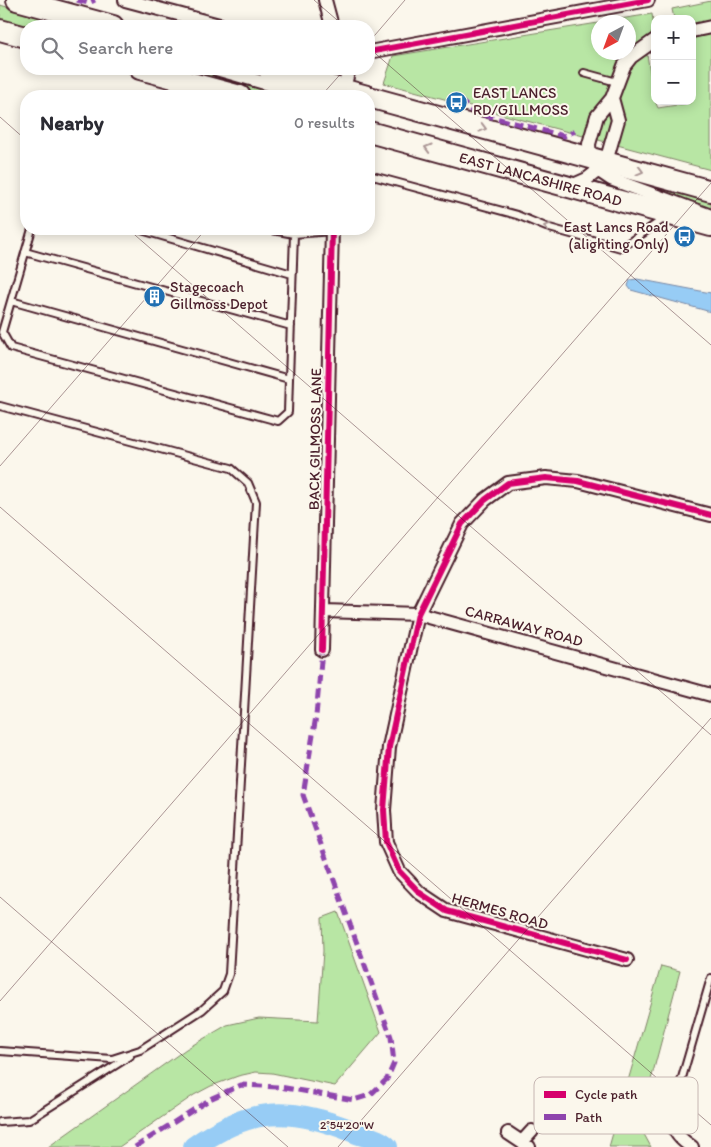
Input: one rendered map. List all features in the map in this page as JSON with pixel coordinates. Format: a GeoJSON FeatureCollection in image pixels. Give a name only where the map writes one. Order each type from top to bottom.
{"type":"FeatureCollection","features":[{"type":"Feature","properties":{"kind":"highway"},"geometry":{"type":"LineString","coordinates":[[17,0],[91,20]]}},
{"type":"Feature","properties":{"kind":"highway"},"geometry":{"type":"LineString","coordinates":[[0,30],[20,35]]}},
{"type":"Feature","properties":{"kind":"highway"},"geometry":{"type":"LineString","coordinates":[[162,75],[218,90]]}},
{"type":"Feature","properties":{"kind":"highway"},"geometry":{"type":"LineString","coordinates":[[287,75],[334,90]]}},
{"type":"Feature","properties":{"kind":"highway"},"geometry":{"type":"LineString","coordinates":[[375,98],[598,163],[711,191]]}},
{"type":"Feature","properties":{"kind":"highway","name":"EAST LANCASHIRE ROAD"},"geometry":{"type":"LineString","coordinates":[[375,134],[567,188],[711,226]]}},
{"type":"Feature","properties":{"kind":"street"},"geometry":{"type":"LineString","coordinates":[[125,0],[200,20]]}},
{"type":"Feature","properties":{"kind":"street"},"geometry":{"type":"LineString","coordinates":[[325,0],[330,20]]}},
{"type":"Feature","properties":{"kind":"street"},"geometry":{"type":"LineString","coordinates":[[375,51],[612,3],[648,0]]}},
{"type":"Feature","properties":{"kind":"street"},"geometry":{"type":"LineString","coordinates":[[696,30],[711,27]]}},
{"type":"Feature","properties":{"kind":"street"},"geometry":{"type":"LineString","coordinates":[[651,43],[631,57],[624,66],[612,98],[597,116],[589,144],[606,177],[711,216]]}},
{"type":"Feature","properties":{"kind":"street"},"geometry":{"type":"LineString","coordinates":[[237,75],[288,90]]}},
{"type":"Feature","properties":{"kind":"street"},"geometry":{"type":"LineString","coordinates":[[344,90],[348,75]]}},
{"type":"Feature","properties":{"kind":"street"},"geometry":{"type":"LineString","coordinates":[[567,188],[579,184],[598,163],[618,120],[612,98]]}},
{"type":"Feature","properties":{"kind":"street","name":"BACK GILMOSS LANE"},"geometry":{"type":"LineString","coordinates":[[322,650],[332,235]]}},
{"type":"Feature","properties":{"kind":"street","name":"HERMES ROAD"},"geometry":{"type":"LineString","coordinates":[[627,960],[447,911],[420,893],[399,871],[386,842],[384,810],[389,747],[418,614],[462,524],[485,500],[508,483],[546,478],[578,481],[711,515]]}},
{"type":"Feature","properties":{"kind":"street","name":"CARRAWAY ROAD"},"geometry":{"type":"LineString","coordinates":[[324,611],[418,614],[711,695]]}},
{"type":"Feature","properties":{"kind":"street"},"geometry":{"type":"LineString","coordinates":[[508,1133],[525,1145],[532,1131]]}},
{"type":"Feature","properties":{"kind":"street"},"geometry":{"type":"LineString","coordinates":[[676,1134],[680,1140],[692,1147]]}},
{"type":"Feature","properties":{"kind":"lane"},"geometry":{"type":"LineString","coordinates":[[584,72],[617,82]]}},
{"type":"Feature","properties":{"kind":"lane"},"geometry":{"type":"LineString","coordinates":[[375,177],[517,216],[546,227],[622,248],[671,215]]}},
{"type":"Feature","properties":{"kind":"lane"},"geometry":{"type":"LineString","coordinates":[[30,235],[2,332],[11,348],[278,421],[288,412],[294,235]]}},
{"type":"Feature","properties":{"kind":"lane"},"geometry":{"type":"LineString","coordinates":[[159,235],[292,274]]}},
{"type":"Feature","properties":{"kind":"lane"},"geometry":{"type":"LineString","coordinates":[[25,252],[291,326]]}},
{"type":"Feature","properties":{"kind":"lane"},"geometry":{"type":"LineString","coordinates":[[11,301],[289,379]]}},
{"type":"Feature","properties":{"kind":"lane"},"geometry":{"type":"LineString","coordinates":[[0,406],[231,468],[248,483],[256,502],[230,974],[222,991],[202,1010],[140,1050],[29,1120],[0,1122]]}},
{"type":"Feature","properties":{"kind":"lane"},"geometry":{"type":"LineString","coordinates":[[682,1077],[711,978]]}},
{"type":"Feature","properties":{"kind":"lane"},"geometry":{"type":"LineString","coordinates":[[0,1051],[112,1059],[140,1050]]}},
{"type":"Feature","properties":{"kind":"green space"},"geometry":{"type":"Polygon","coordinates":[[[711,1],[711,170],[384,83],[393,56],[591,24],[591,60],[636,60],[636,16],[652,14],[651,41],[646,49],[651,78],[651,105],[657,105],[658,108],[696,105],[696,15],[673,15],[672,9],[711,1]]]}},
{"type":"Feature","properties":{"kind":"green space"},"geometry":{"type":"Polygon","coordinates":[[[0,5],[54,20],[20,20],[20,28],[0,23],[0,5]]]}},
{"type":"Feature","properties":{"kind":"green space"},"geometry":{"type":"Polygon","coordinates":[[[188,75],[215,75],[268,90],[244,90],[188,75]]]}},
{"type":"Feature","properties":{"kind":"green space"},"geometry":{"type":"Polygon","coordinates":[[[652,184],[711,200],[711,209],[650,188],[652,184]]]}},
{"type":"Feature","properties":{"kind":"green space"},"geometry":{"type":"Polygon","coordinates":[[[338,912],[381,1032],[335,1086],[272,1073],[256,1072],[238,1076],[211,1086],[194,1095],[119,1147],[48,1147],[186,1049],[227,1025],[259,1018],[318,1021],[323,951],[322,918],[338,912]]]}},
{"type":"Feature","properties":{"kind":"green space"},"geometry":{"type":"Polygon","coordinates":[[[661,966],[680,971],[652,1077],[629,1077],[661,966]]]}},
{"type":"Feature","properties":{"kind":"green space"},"geometry":{"type":"Polygon","coordinates":[[[613,1134],[644,1134],[651,1147],[609,1147],[613,1134]]]}},
{"type":"Feature","properties":{"kind":"water"},"geometry":{"type":"Polygon","coordinates":[[[637,279],[711,293],[711,312],[631,290],[628,286],[630,280],[637,279]]]}},
{"type":"Feature","properties":{"kind":"waterway"},"geometry":{"type":"LineString","coordinates":[[194,1147],[233,1124],[270,1115],[309,1117],[375,1140],[387,1147]]}},
{"type":"Feature","properties":{"kind":"marked path"},"geometry":{"type":"LineString","coordinates":[[77,0],[88,3],[95,0]]}},
{"type":"Feature","properties":{"kind":"marked path"},"geometry":{"type":"LineString","coordinates":[[459,99],[473,112],[564,136],[575,131]]}},
{"type":"Feature","properties":{"kind":"marked path"},"geometry":{"type":"LineString","coordinates":[[135,1147],[212,1098],[241,1085],[280,1087],[354,1100],[370,1095],[387,1079],[394,1063],[391,1037],[303,795],[316,716],[322,650]]}},
{"type":"Feature","properties":{"kind":"cycle path"},"geometry":{"type":"LineString","coordinates":[[375,51],[648,0]]}},
{"type":"Feature","properties":{"kind":"cycle path"},"geometry":{"type":"LineString","coordinates":[[322,650],[332,235]]}},
{"type":"Feature","properties":{"kind":"cycle path"},"geometry":{"type":"LineString","coordinates":[[627,960],[447,911],[420,893],[399,871],[386,842],[384,810],[389,747],[418,614],[462,524],[485,500],[508,483],[546,478],[578,481],[711,515]]}},
{"type":"Feature","properties":{"kind":"place","name":"EAST LANCS RD/GILLMOSS"},"geometry":{"type":"Point","coordinates":[457,102]}},
{"type":"Feature","properties":{"kind":"place","name":"East Lancs Road (alighting Only)"},"geometry":{"type":"Point","coordinates":[685,236]}},
{"type":"Feature","properties":{"kind":"place","name":"Stagecoach Gillmoss Depot"},"geometry":{"type":"Point","coordinates":[154,296]}}]}
